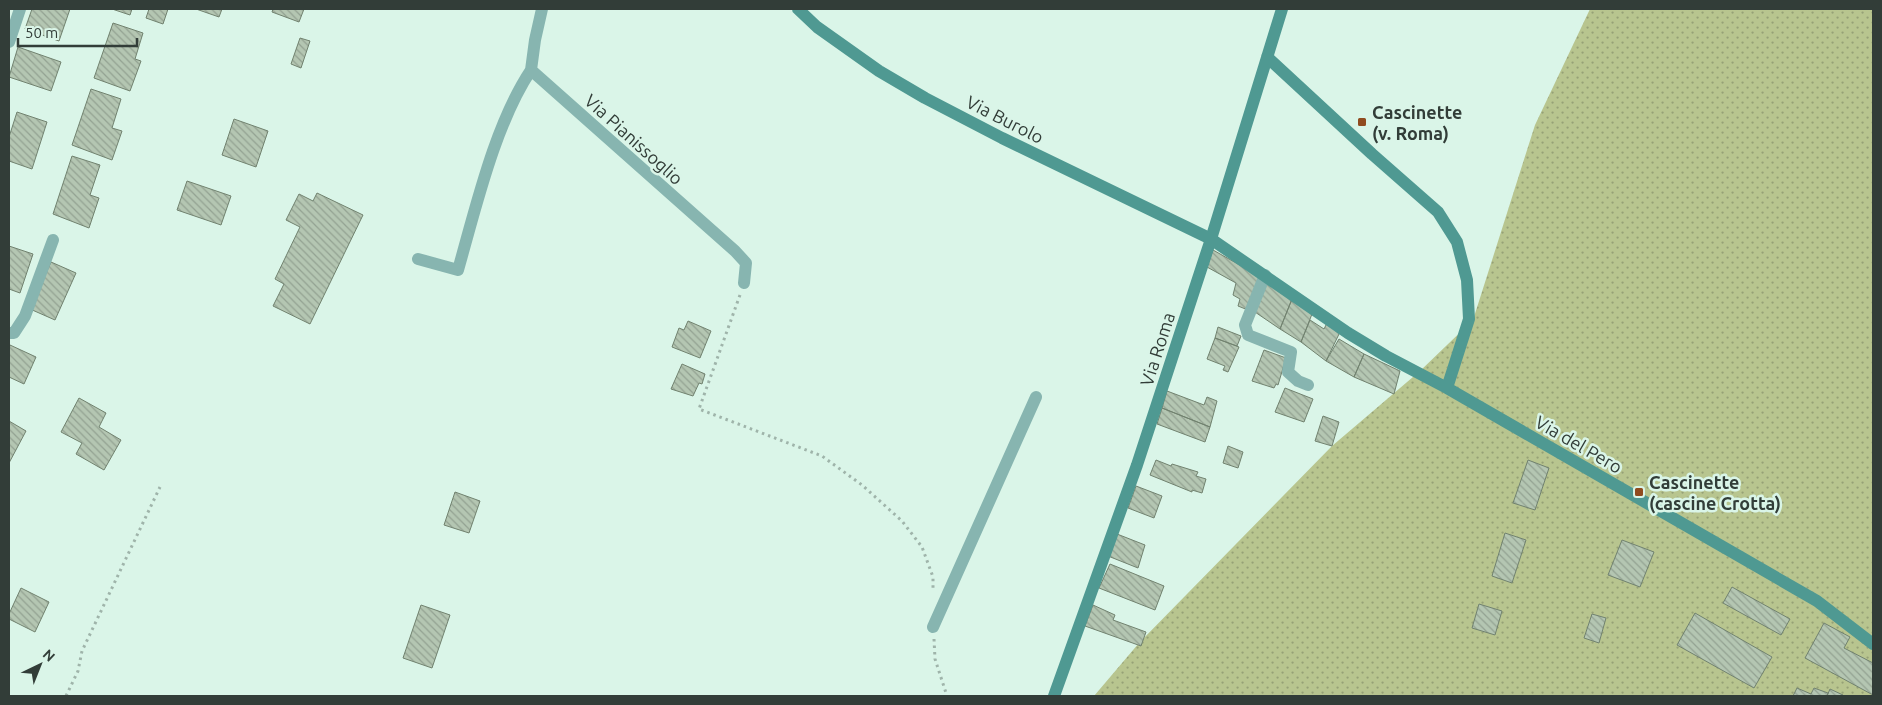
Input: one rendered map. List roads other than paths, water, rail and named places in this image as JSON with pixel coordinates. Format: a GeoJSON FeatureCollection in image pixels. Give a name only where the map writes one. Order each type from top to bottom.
{"type":"FeatureCollection","features":[{"type":"Feature","properties":{"kind":"street"},"geometry":{"type":"LineString","coordinates":[[9,42],[20,9]]}},
{"type":"Feature","properties":{"kind":"street"},"geometry":{"type":"LineString","coordinates":[[418,260],[458,270],[505,120],[520,86],[531,70],[542,9]]}},
{"type":"Feature","properties":{"kind":"street","name":"Via Burolo"},"geometry":{"type":"LineString","coordinates":[[798,9],[817,26],[879,71],[925,98],[1002,138],[1211,240]]}},
{"type":"Feature","properties":{"kind":"street","name":"Via Roma"},"geometry":{"type":"LineString","coordinates":[[1054,696],[1137,465],[1211,240],[1282,9]]}},
{"type":"Feature","properties":{"kind":"street"},"geometry":{"type":"LineString","coordinates":[[1267,57],[1438,212],[1457,242],[1467,280],[1469,319],[1447,388]]}},
{"type":"Feature","properties":{"kind":"street","name":"Via Pianissoglio"},"geometry":{"type":"LineString","coordinates":[[531,70],[735,251],[746,263],[744,283]]}},
{"type":"Feature","properties":{"kind":"street"},"geometry":{"type":"LineString","coordinates":[[9,333],[14,333],[25,316],[53,240]]}},
{"type":"Feature","properties":{"kind":"street","name":"Via del Pero"},"geometry":{"type":"LineString","coordinates":[[1211,240],[1348,333],[1817,601],[1873,644]]}},
{"type":"Feature","properties":{"kind":"street"},"geometry":{"type":"LineString","coordinates":[[1265,275],[1245,325],[1248,335],[1291,352],[1288,372],[1298,381],[1308,386]]}},
{"type":"Feature","properties":{"kind":"street"},"geometry":{"type":"LineString","coordinates":[[933,627],[1036,397]]}},
{"type":"Feature","properties":{"kind":"place","name":"Cascinette (v. Roma)"},"geometry":{"type":"Point","coordinates":[1362,122]}},
{"type":"Feature","properties":{"kind":"place","name":"Cascinette (cascine Crotta)"},"geometry":{"type":"Point","coordinates":[1639,492]}}]}
